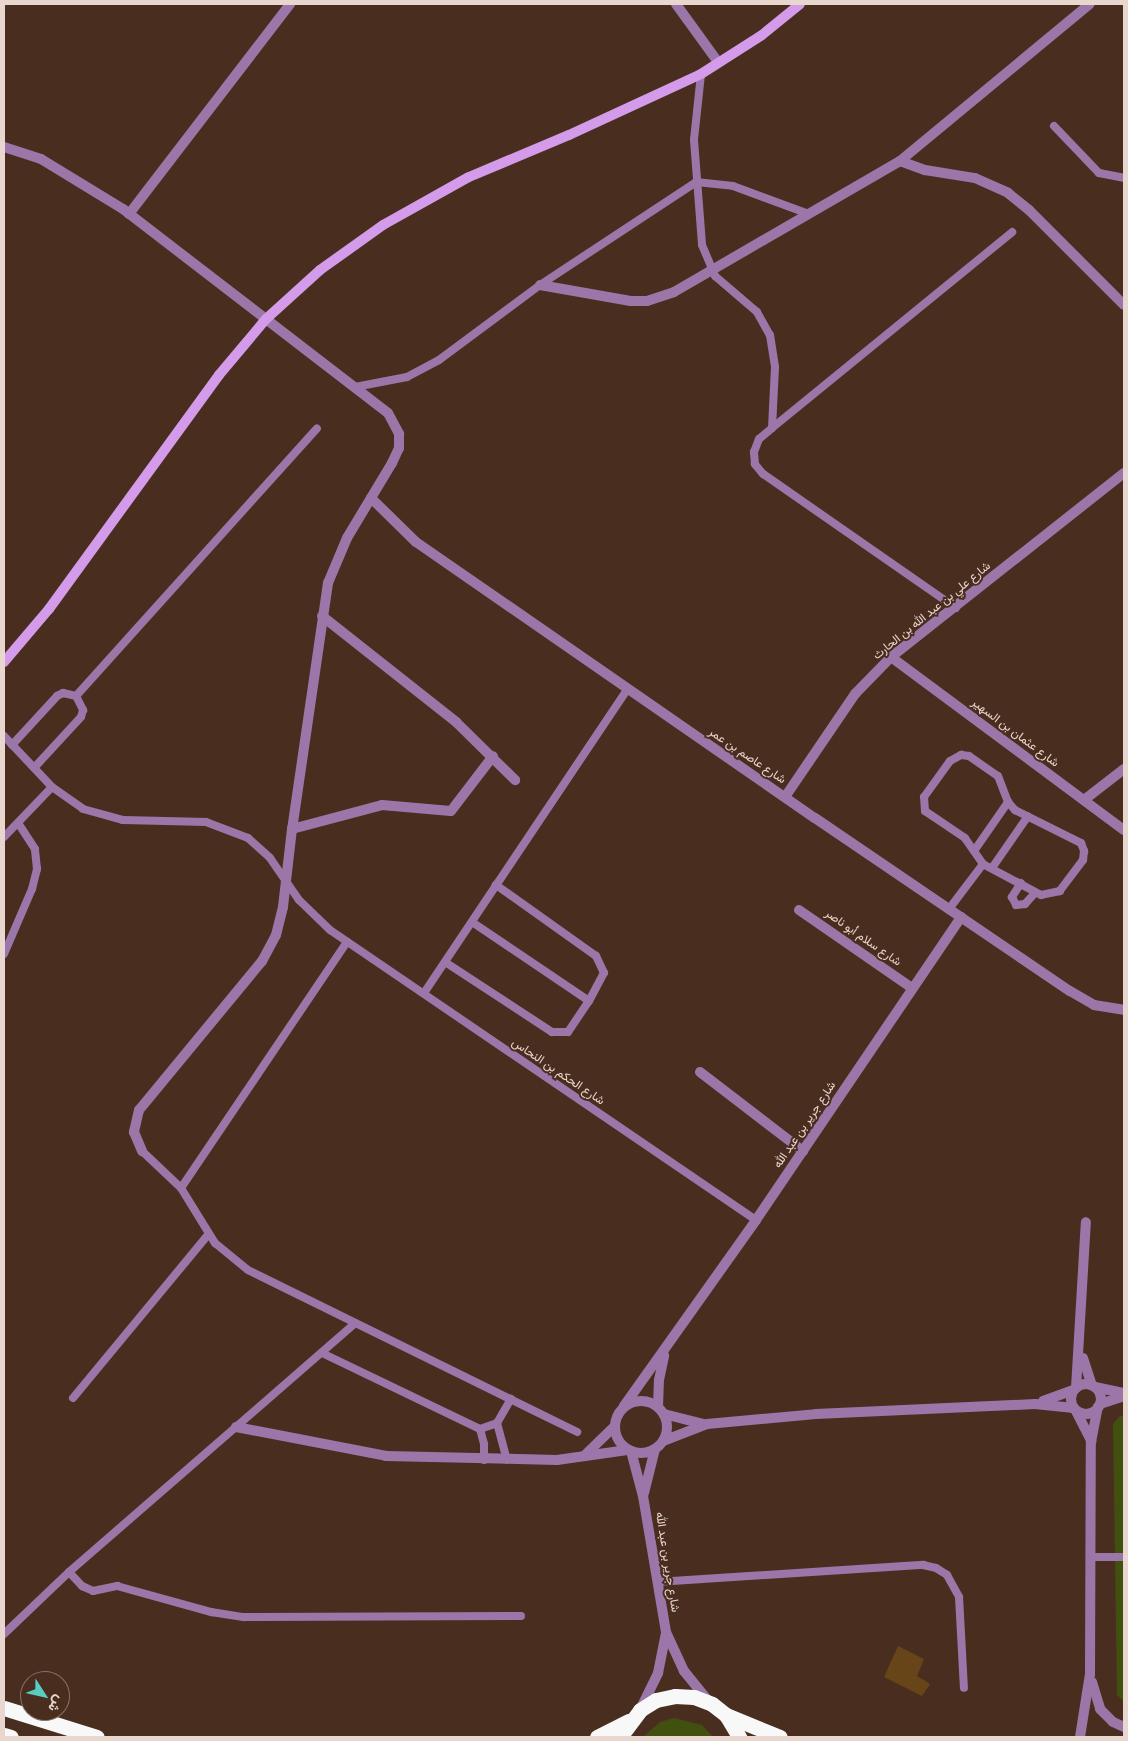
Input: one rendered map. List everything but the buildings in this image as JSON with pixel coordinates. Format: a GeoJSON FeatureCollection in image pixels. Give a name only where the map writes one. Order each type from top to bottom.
{"type":"FeatureCollection","features":[{"type":"Feature","properties":{"kind":"highway"},"geometry":{"type":"LineString","coordinates":[[597,1737],[635,1715],[656,1700],[675,1696],[694,1697],[712,1704],[726,1716],[739,1737]]}},
{"type":"Feature","properties":{"kind":"highway"},"geometry":{"type":"LineString","coordinates":[[4,1708],[97,1737]]}},
{"type":"Feature","properties":{"kind":"highway"},"geometry":{"type":"LineString","coordinates":[[620,1737],[635,1715]]}},
{"type":"Feature","properties":{"kind":"highway"},"geometry":{"type":"LineString","coordinates":[[726,1716],[780,1737]]}},
{"type":"Feature","properties":{"kind":"highway"},"geometry":{"type":"LineString","coordinates":[[4,1735],[11,1737]]}},
{"type":"Feature","properties":{"kind":"street"},"geometry":{"type":"LineString","coordinates":[[129,214],[290,4]]}},
{"type":"Feature","properties":{"kind":"street"},"geometry":{"type":"LineString","coordinates":[[676,4],[718,62]]}},
{"type":"Feature","properties":{"kind":"street"},"geometry":{"type":"LineString","coordinates":[[4,662],[48,609],[219,375],[266,319],[320,270],[383,225],[469,177],[569,135],[701,74],[762,35],[800,4]]}},
{"type":"Feature","properties":{"kind":"street"},"geometry":{"type":"LineString","coordinates":[[540,285],[616,299],[647,301],[674,292],[710,268],[900,161],[1090,4]]}},
{"type":"Feature","properties":{"kind":"street"},"geometry":{"type":"LineString","coordinates":[[4,147],[41,159],[129,214],[388,413],[399,434],[399,448],[336,560],[322,616],[280,921],[262,961],[139,1110],[134,1132],[142,1151]]}},
{"type":"Feature","properties":{"kind":"street"},"geometry":{"type":"LineString","coordinates":[[900,161],[925,170],[975,178],[1008,193],[1029,210],[1124,305]]}},
{"type":"Feature","properties":{"kind":"street","name":"شارع علي بن عبد الله بن الحارث"},"geometry":{"type":"LineString","coordinates":[[785,797],[855,694],[891,657],[956,608],[1124,473]]}},
{"type":"Feature","properties":{"kind":"street","name":"شارع عاصم بن عمر"},"geometry":{"type":"LineString","coordinates":[[371,498],[416,542],[627,690],[949,909],[1094,1005],[1124,1010]]}},
{"type":"Feature","properties":{"kind":"street"},"geometry":{"type":"LineString","coordinates":[[322,616],[456,722],[516,780]]}},
{"type":"Feature","properties":{"kind":"street","name":"شارع عثمان بن السهير"},"geometry":{"type":"LineString","coordinates":[[891,657],[1124,830]]}},
{"type":"Feature","properties":{"kind":"street"},"geometry":{"type":"LineString","coordinates":[[292,829],[382,805],[451,811],[492,756]]}},
{"type":"Feature","properties":{"kind":"street"},"geometry":{"type":"LineString","coordinates":[[1084,800],[1124,769]]}},
{"type":"Feature","properties":{"kind":"street","name":"شارع سلام أبو ناصر"},"geometry":{"type":"LineString","coordinates":[[799,910],[912,988]]}},
{"type":"Feature","properties":{"kind":"street","name":"شارع جرير بن عبد الله"},"geometry":{"type":"LineString","coordinates":[[624,1406],[756,1220],[961,917]]}},
{"type":"Feature","properties":{"kind":"street"},"geometry":{"type":"LineString","coordinates":[[700,1072],[803,1151]]}},
{"type":"Feature","properties":{"kind":"street"},"geometry":{"type":"LineString","coordinates":[[1086,1222],[1081,1347],[1075,1389],[1071,1399],[1091,1442]]}},
{"type":"Feature","properties":{"kind":"street","name":"شارع جرير بن عبد الله"},"geometry":{"type":"LineString","coordinates":[[661,1410],[659,1380],[668,1346]]}},
{"type":"Feature","properties":{"kind":"street"},"geometry":{"type":"LineString","coordinates":[[1080,1737],[1090,1674],[1091,1442],[1100,1395],[1094,1386],[1081,1347]]}},
{"type":"Feature","properties":{"kind":"street"},"geometry":{"type":"LineString","coordinates":[[1035,1404],[1075,1389],[1094,1386],[1124,1395]]}},
{"type":"Feature","properties":{"kind":"street"},"geometry":{"type":"LineString","coordinates":[[236,1427],[386,1456],[484,1460],[557,1460],[584,1455],[629,1451],[639,1453],[654,1449],[663,1441],[707,1424],[925,1407],[1035,1404],[1075,1409],[1088,1414],[1099,1406],[1124,1395]]}},
{"type":"Feature","properties":{"kind":"street"},"geometry":{"type":"LineString","coordinates":[[584,1455],[614,1427],[624,1406],[641,1400],[661,1410],[707,1424]]}},
{"type":"Feature","properties":{"kind":"street"},"geometry":{"type":"LineString","coordinates":[[661,1410],[667,1423],[663,1441]]}},
{"type":"Feature","properties":{"kind":"street"},"geometry":{"type":"LineString","coordinates":[[614,1427],[618,1440],[629,1451]]}},
{"type":"Feature","properties":{"kind":"street","name":"شارع جرير بن عبد الله"},"geometry":{"type":"LineString","coordinates":[[643,1496],[654,1449]]}},
{"type":"Feature","properties":{"kind":"street","name":"شارع جرير بن عبد الله"},"geometry":{"type":"LineString","coordinates":[[629,1451],[643,1496],[666,1632],[684,1671],[712,1704]]}},
{"type":"Feature","properties":{"kind":"street","name":"شارع جرير بن عبد الله"},"geometry":{"type":"LineString","coordinates":[[635,1715],[658,1673],[666,1632]]}},
{"type":"Feature","properties":{"kind":"street"},"geometry":{"type":"LineString","coordinates":[[1090,1674],[1100,1709],[1112,1722],[1124,1727]]}},
{"type":"Feature","properties":{"kind":"lane"},"geometry":{"type":"LineString","coordinates":[[701,74],[694,140],[700,231],[710,268],[720,281],[757,312],[770,335],[775,367],[772,428]]}},
{"type":"Feature","properties":{"kind":"lane"},"geometry":{"type":"LineString","coordinates":[[1054,126],[1099,173],[1124,178]]}},
{"type":"Feature","properties":{"kind":"lane"},"geometry":{"type":"LineString","coordinates":[[355,387],[385,383],[423,369],[540,285],[696,182],[725,184],[806,213]]}},
{"type":"Feature","properties":{"kind":"lane"},"geometry":{"type":"LineString","coordinates":[[956,608],[758,469],[754,459],[755,446],[772,428],[1012,232]]}},
{"type":"Feature","properties":{"kind":"lane"},"geometry":{"type":"LineString","coordinates":[[76,696],[317,428]]}},
{"type":"Feature","properties":{"kind":"lane"},"geometry":{"type":"LineString","coordinates":[[424,993],[627,690]]}},
{"type":"Feature","properties":{"kind":"lane"},"geometry":{"type":"LineString","coordinates":[[12,744],[57,696],[63,693],[76,696]]}},
{"type":"Feature","properties":{"kind":"lane"},"geometry":{"type":"LineString","coordinates":[[34,768],[81,717],[83,710],[76,696]]}},
{"type":"Feature","properties":{"kind":"lane","name":"شارع الحكم بن النحاس"},"geometry":{"type":"LineString","coordinates":[[4,736],[52,788],[83,810],[109,818],[206,822],[234,831],[260,847],[314,915],[347,942],[756,1220]]}},
{"type":"Feature","properties":{"kind":"lane"},"geometry":{"type":"LineString","coordinates":[[965,755],[994,773],[1004,785],[1008,802],[1028,816],[1077,840],[1084,851],[1083,860],[1060,891],[1048,895],[1035,892],[983,864],[965,838],[928,814],[923,806],[924,797],[950,761],[965,755]]}},
{"type":"Feature","properties":{"kind":"lane"},"geometry":{"type":"LineString","coordinates":[[4,837],[52,788]]}},
{"type":"Feature","properties":{"kind":"lane"},"geometry":{"type":"LineString","coordinates":[[974,851],[1008,802]]}},
{"type":"Feature","properties":{"kind":"lane"},"geometry":{"type":"LineString","coordinates":[[992,868],[1028,816]]}},
{"type":"Feature","properties":{"kind":"lane"},"geometry":{"type":"LineString","coordinates":[[4,954],[32,889],[37,869],[35,849],[18,823]]}},
{"type":"Feature","properties":{"kind":"lane"},"geometry":{"type":"LineString","coordinates":[[949,909],[983,864]]}},
{"type":"Feature","properties":{"kind":"lane"},"geometry":{"type":"LineString","coordinates":[[1021,883],[1012,897],[1016,905],[1026,904],[1035,892]]}},
{"type":"Feature","properties":{"kind":"lane"},"geometry":{"type":"LineString","coordinates":[[445,962],[552,1032],[568,1032],[590,1001],[604,973],[596,956],[496,885]]}},
{"type":"Feature","properties":{"kind":"lane"},"geometry":{"type":"LineString","coordinates":[[472,922],[590,1001]]}},
{"type":"Feature","properties":{"kind":"lane"},"geometry":{"type":"LineString","coordinates":[[181,1188],[347,942]]}},
{"type":"Feature","properties":{"kind":"lane"},"geometry":{"type":"LineString","coordinates":[[142,1151],[181,1188],[208,1235],[225,1253],[248,1270],[577,1432]]}},
{"type":"Feature","properties":{"kind":"lane"},"geometry":{"type":"LineString","coordinates":[[73,1398],[208,1235]]}},
{"type":"Feature","properties":{"kind":"lane"},"geometry":{"type":"LineString","coordinates":[[4,1634],[69,1572],[355,1323]]}},
{"type":"Feature","properties":{"kind":"lane"},"geometry":{"type":"LineString","coordinates":[[322,1353],[480,1430],[497,1423],[511,1399]]}},
{"type":"Feature","properties":{"kind":"lane"},"geometry":{"type":"LineString","coordinates":[[497,1423],[507,1460]]}},
{"type":"Feature","properties":{"kind":"lane"},"geometry":{"type":"LineString","coordinates":[[480,1430],[484,1460]]}},
{"type":"Feature","properties":{"kind":"lane"},"geometry":{"type":"LineString","coordinates":[[1091,1557],[1124,1557]]}},
{"type":"Feature","properties":{"kind":"lane"},"geometry":{"type":"LineString","coordinates":[[658,1582],[923,1566],[936,1568],[947,1575],[959,1597],[964,1688]]}},
{"type":"Feature","properties":{"kind":"lane"},"geometry":{"type":"LineString","coordinates":[[69,1572],[82,1586],[93,1591],[117,1586],[211,1612],[244,1617],[522,1616]]}},
{"type":"Feature","properties":{"kind":"green space"},"geometry":{"type":"Polygon","coordinates":[[[1120,1416],[1124,1416],[1124,1702],[1117,1695],[1113,1424],[1120,1416]]]}},
{"type":"Feature","properties":{"kind":"green space"},"geometry":{"type":"Polygon","coordinates":[[[674,1718],[702,1725],[713,1737],[643,1737],[660,1722],[674,1718]]]}}]}
